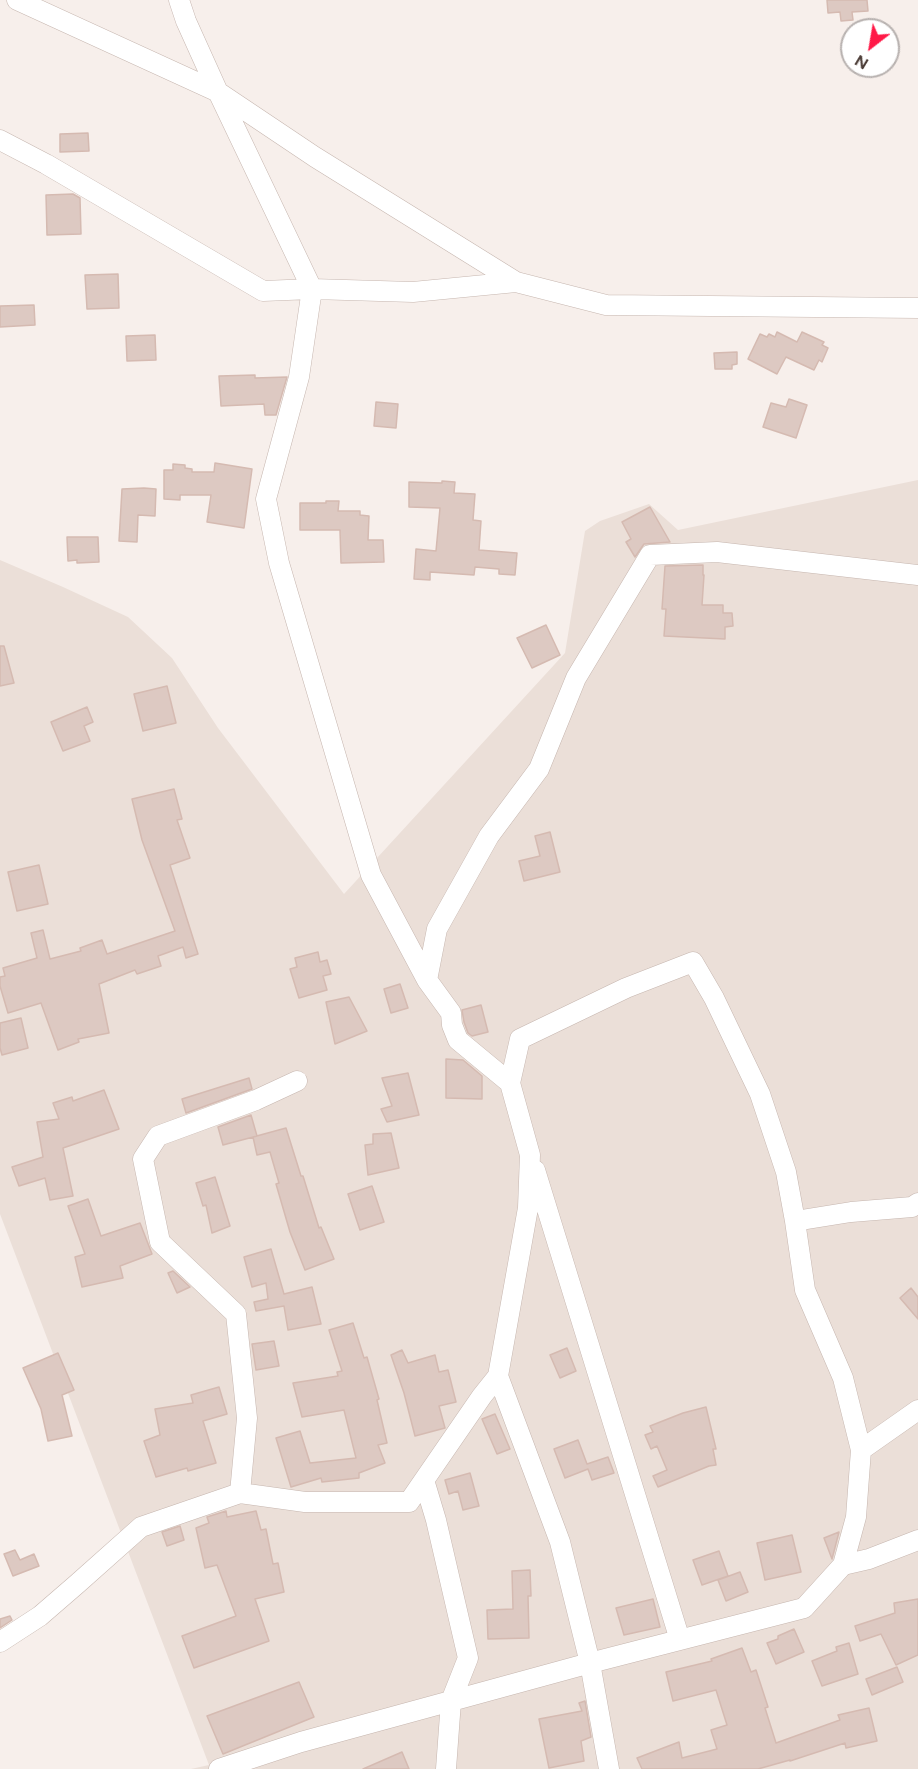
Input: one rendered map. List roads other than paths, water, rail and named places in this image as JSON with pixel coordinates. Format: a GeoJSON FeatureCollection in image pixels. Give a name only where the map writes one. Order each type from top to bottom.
{"type":"FeatureCollection","features":[{"type":"Feature","properties":{"kind":"street"},"geometry":{"type":"LineString","coordinates":[[17,0],[218,92],[315,157],[516,282],[606,305],[918,308]]}},
{"type":"Feature","properties":{"kind":"street"},"geometry":{"type":"LineString","coordinates":[[179,0],[218,92],[312,289],[299,376],[266,499],[279,563],[371,875],[427,980],[451,1013],[452,1025],[458,1040],[510,1083]]}},
{"type":"Feature","properties":{"kind":"street"},"geometry":{"type":"LineString","coordinates":[[0,140],[46,164],[263,291],[312,289],[413,292],[516,282]]}},
{"type":"Feature","properties":{"kind":"street"},"geometry":{"type":"LineString","coordinates":[[427,980],[437,929],[489,836],[539,770],[576,678],[650,555],[717,552],[918,574]]}},
{"type":"Feature","properties":{"kind":"street"},"geometry":{"type":"LineString","coordinates":[[219,1769],[300,1742],[590,1663],[680,1640],[804,1608],[843,1565],[856,1517],[861,1450],[843,1378],[805,1290],[786,1172],[760,1094],[714,998],[693,962],[626,988],[520,1039],[510,1083],[530,1155],[680,1640]]}},
{"type":"Feature","properties":{"kind":"street"},"geometry":{"type":"LineString","coordinates":[[240,1493],[247,1418],[236,1314],[160,1242],[143,1159],[158,1136],[256,1100],[297,1081]]}},
{"type":"Feature","properties":{"kind":"street"},"geometry":{"type":"LineString","coordinates":[[0,1642],[47,1609],[141,1527],[240,1493],[305,1502],[409,1502],[498,1376],[528,1208],[530,1155]]}},
{"type":"Feature","properties":{"kind":"street"},"geometry":{"type":"LineString","coordinates":[[795,1221],[851,1212],[912,1207],[918,1203]]}},
{"type":"Feature","properties":{"kind":"street"},"geometry":{"type":"LineString","coordinates":[[498,1376],[560,1542],[590,1663],[609,1769]]}},
{"type":"Feature","properties":{"kind":"street"},"geometry":{"type":"LineString","coordinates":[[861,1450],[918,1410]]}},
{"type":"Feature","properties":{"kind":"street"},"geometry":{"type":"LineString","coordinates":[[424,1480],[436,1520],[468,1658],[451,1701],[446,1769]]}},
{"type":"Feature","properties":{"kind":"street"},"geometry":{"type":"LineString","coordinates":[[843,1565],[869,1559],[918,1540]]}}]}
